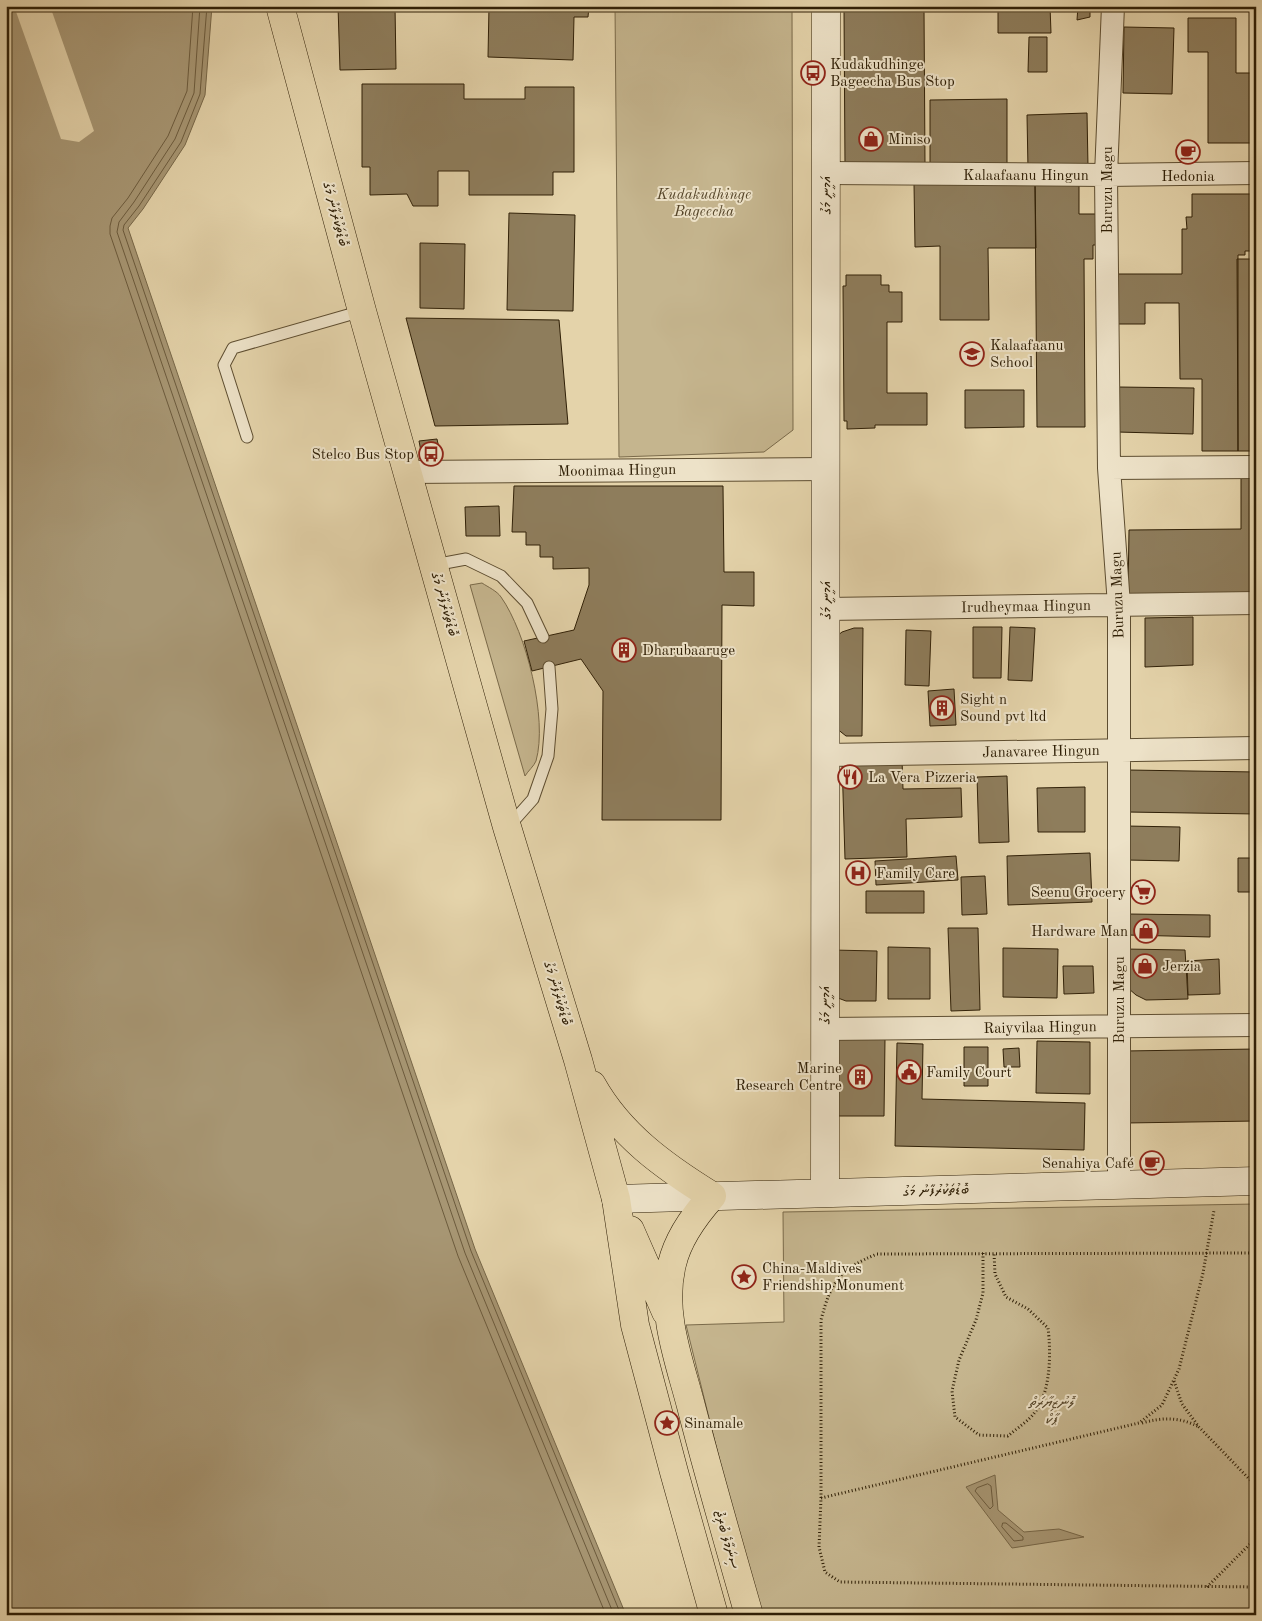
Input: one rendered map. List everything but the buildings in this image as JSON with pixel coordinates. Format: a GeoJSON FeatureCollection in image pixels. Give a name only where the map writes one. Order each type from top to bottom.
{"type":"FeatureCollection","features":[{"type":"Feature","properties":{"kind":"main road","name":"ބޮޑުތަކުރުފާނު މަގު"},"geometry":{"type":"LineString","coordinates":[[280,6],[362,311],[507,828],[578,1060],[616,1199],[635,1325],[714,1615]]}},
{"type":"Feature","properties":{"kind":"main road"},"geometry":{"type":"LineString","coordinates":[[578,1060],[601,1101],[626,1131],[650,1154],[681,1177],[712,1196],[696,1214],[682,1239],[672,1264],[668,1316]]}},
{"type":"Feature","properties":{"kind":"main road","name":"ބޮޑުތަކުރުފާނު މަގު"},"geometry":{"type":"LineString","coordinates":[[616,1199],[668,1316]]}},
{"type":"Feature","properties":{"kind":"main road","name":"ސިނަމާލެ ބުރިޖު"},"geometry":{"type":"LineString","coordinates":[[668,1316],[705,1463],[749,1615]]}},
{"type":"Feature","properties":{"kind":"street","name":"އަމީނީ މަގު"},"geometry":{"type":"LineString","coordinates":[[825,1193],[826,6]]}},
{"type":"Feature","properties":{"kind":"street","name":"Buruzu Magu"},"geometry":{"type":"LineString","coordinates":[[1113,6],[1106,175],[1109,468],[1119,605],[1119,1184]]}},
{"type":"Feature","properties":{"kind":"street","name":"Kalaafaanu Hingun"},"geometry":{"type":"LineString","coordinates":[[826,173],[1106,175],[1256,172]]}},
{"type":"Feature","properties":{"kind":"street"},"geometry":{"type":"LineString","coordinates":[[1109,468],[1256,467]]}},
{"type":"Feature","properties":{"kind":"street","name":"Moonimaa Hingun"},"geometry":{"type":"LineString","coordinates":[[408,472],[826,469]]}},
{"type":"Feature","properties":{"kind":"street","name":"Irudheymaa Hingun"},"geometry":{"type":"LineString","coordinates":[[826,609],[1256,603]]}},
{"type":"Feature","properties":{"kind":"street","name":"Janavaree Hingun"},"geometry":{"type":"LineString","coordinates":[[826,755],[1256,748]]}},
{"type":"Feature","properties":{"kind":"street","name":"Raiyvilaa Hingun"},"geometry":{"type":"LineString","coordinates":[[825,1029],[1256,1025]]}},
{"type":"Feature","properties":{"kind":"street","name":"ބޮޑުތަކުރުފާނު މަގު"},"geometry":{"type":"LineString","coordinates":[[616,1199],[1256,1181]]}},
{"type":"Feature","properties":{"kind":"lane"},"geometry":{"type":"LineString","coordinates":[[247,437],[224,365],[233,348],[362,311]]}},
{"type":"Feature","properties":{"kind":"lane"},"geometry":{"type":"LineString","coordinates":[[434,565],[466,559],[501,576],[527,602],[543,637]]}},
{"type":"Feature","properties":{"kind":"lane"},"geometry":{"type":"LineString","coordinates":[[507,828],[533,800],[548,756],[552,709],[549,667]]}},
{"type":"Feature","properties":{"kind":"path"},"geometry":{"type":"LineString","coordinates":[[1139,1423],[1162,1405],[1179,1369],[1207,1252],[1218,1182]]}},
{"type":"Feature","properties":{"kind":"path"},"geometry":{"type":"LineString","coordinates":[[983,1254],[983,1293],[976,1320],[959,1360],[952,1391],[956,1417],[979,1435],[1008,1436],[1036,1412],[1046,1389],[1051,1354],[1048,1328],[1028,1309],[1006,1297],[996,1274],[994,1253]]}},
{"type":"Feature","properties":{"kind":"path"},"geometry":{"type":"LineString","coordinates":[[1256,1253],[877,1254],[855,1263],[839,1278],[827,1296],[821,1320],[821,1498],[819,1547],[825,1572],[840,1582],[1256,1588]]}},
{"type":"Feature","properties":{"kind":"path"},"geometry":{"type":"LineString","coordinates":[[1174,1380],[1182,1404],[1199,1427],[1256,1486]]}},
{"type":"Feature","properties":{"kind":"path"},"geometry":{"type":"LineString","coordinates":[[821,1498],[1161,1418],[1186,1420],[1199,1427]]}},
{"type":"Feature","properties":{"kind":"path"},"geometry":{"type":"LineString","coordinates":[[1206,1587],[1256,1538]]}},
{"type":"Feature","properties":{"kind":"green space","name":"Kudakudhinge Bageecha"},"geometry":{"type":"Polygon","coordinates":[[[615,6],[792,6],[793,430],[764,452],[619,457],[615,6]]]}},
{"type":"Feature","properties":{"kind":"green space"},"geometry":{"type":"Polygon","coordinates":[[[482,583],[499,595],[510,612],[519,631],[532,676],[537,700],[539,743],[536,761],[525,776],[470,585],[482,583]]]}},
{"type":"Feature","properties":{"kind":"green space","name":"ލޮނުޒިޔާރަތް ޕާކް"},"geometry":{"type":"Polygon","coordinates":[[[1256,1204],[1256,1615],[755,1615],[755,1603],[686,1325],[784,1322],[783,1212],[1256,1204]]]}},
{"type":"Feature","properties":{"kind":"water"},"geometry":{"type":"Polygon","coordinates":[[[6,6],[212,6],[205,95],[185,145],[143,209],[128,228],[475,1249],[626,1615],[6,1615],[6,6]]]}},
{"type":"Feature","properties":{"kind":"water"},"geometry":{"type":"Polygon","coordinates":[[[995,1475],[998,1510],[1024,1532],[1059,1529],[1084,1537],[1012,1548],[966,1487],[995,1475]]]}},
{"type":"Feature","properties":{"kind":"pier"},"geometry":{"type":"Polygon","coordinates":[[[14,6],[50,6],[94,131],[79,142],[61,139],[14,6]]]}},
{"type":"Feature","properties":{"kind":"place","name":"Kudakudhinge Bageecha Bus Stop"},"geometry":{"type":"Point","coordinates":[813,73]}},
{"type":"Feature","properties":{"kind":"place","name":"Miniso"},"geometry":{"type":"Point","coordinates":[871,139]}},
{"type":"Feature","properties":{"kind":"place","name":"Hedonia"},"geometry":{"type":"Point","coordinates":[1188,152]}},
{"type":"Feature","properties":{"kind":"place","name":"Kalaafaanu School"},"geometry":{"type":"Point","coordinates":[972,354]}},
{"type":"Feature","properties":{"kind":"place","name":"Stelco Bus Stop"},"geometry":{"type":"Point","coordinates":[431,454]}},
{"type":"Feature","properties":{"kind":"place","name":"Dharubaaruge"},"geometry":{"type":"Point","coordinates":[624,650]}},
{"type":"Feature","properties":{"kind":"place","name":"Sight n Sound pvt ltd"},"geometry":{"type":"Point","coordinates":[942,708]}},
{"type":"Feature","properties":{"kind":"place","name":"La Vera Pizzeria"},"geometry":{"type":"Point","coordinates":[850,777]}},
{"type":"Feature","properties":{"kind":"place","name":"Family Care"},"geometry":{"type":"Point","coordinates":[858,873]}},
{"type":"Feature","properties":{"kind":"place","name":"Seenu Grocery"},"geometry":{"type":"Point","coordinates":[1143,892]}},
{"type":"Feature","properties":{"kind":"place","name":"Hardware Man"},"geometry":{"type":"Point","coordinates":[1146,931]}},
{"type":"Feature","properties":{"kind":"place","name":"Jerzia"},"geometry":{"type":"Point","coordinates":[1145,966]}},
{"type":"Feature","properties":{"kind":"place","name":"Family Court"},"geometry":{"type":"Point","coordinates":[909,1072]}},
{"type":"Feature","properties":{"kind":"place","name":"Marine Research Centre"},"geometry":{"type":"Point","coordinates":[860,1077]}},
{"type":"Feature","properties":{"kind":"place","name":"Senahiya Café"},"geometry":{"type":"Point","coordinates":[1152,1163]}},
{"type":"Feature","properties":{"kind":"place","name":"China-Maldives Friendship Monument"},"geometry":{"type":"Point","coordinates":[744,1277]}},
{"type":"Feature","properties":{"kind":"place","name":"Sinamale"},"geometry":{"type":"Point","coordinates":[667,1423]}}]}
